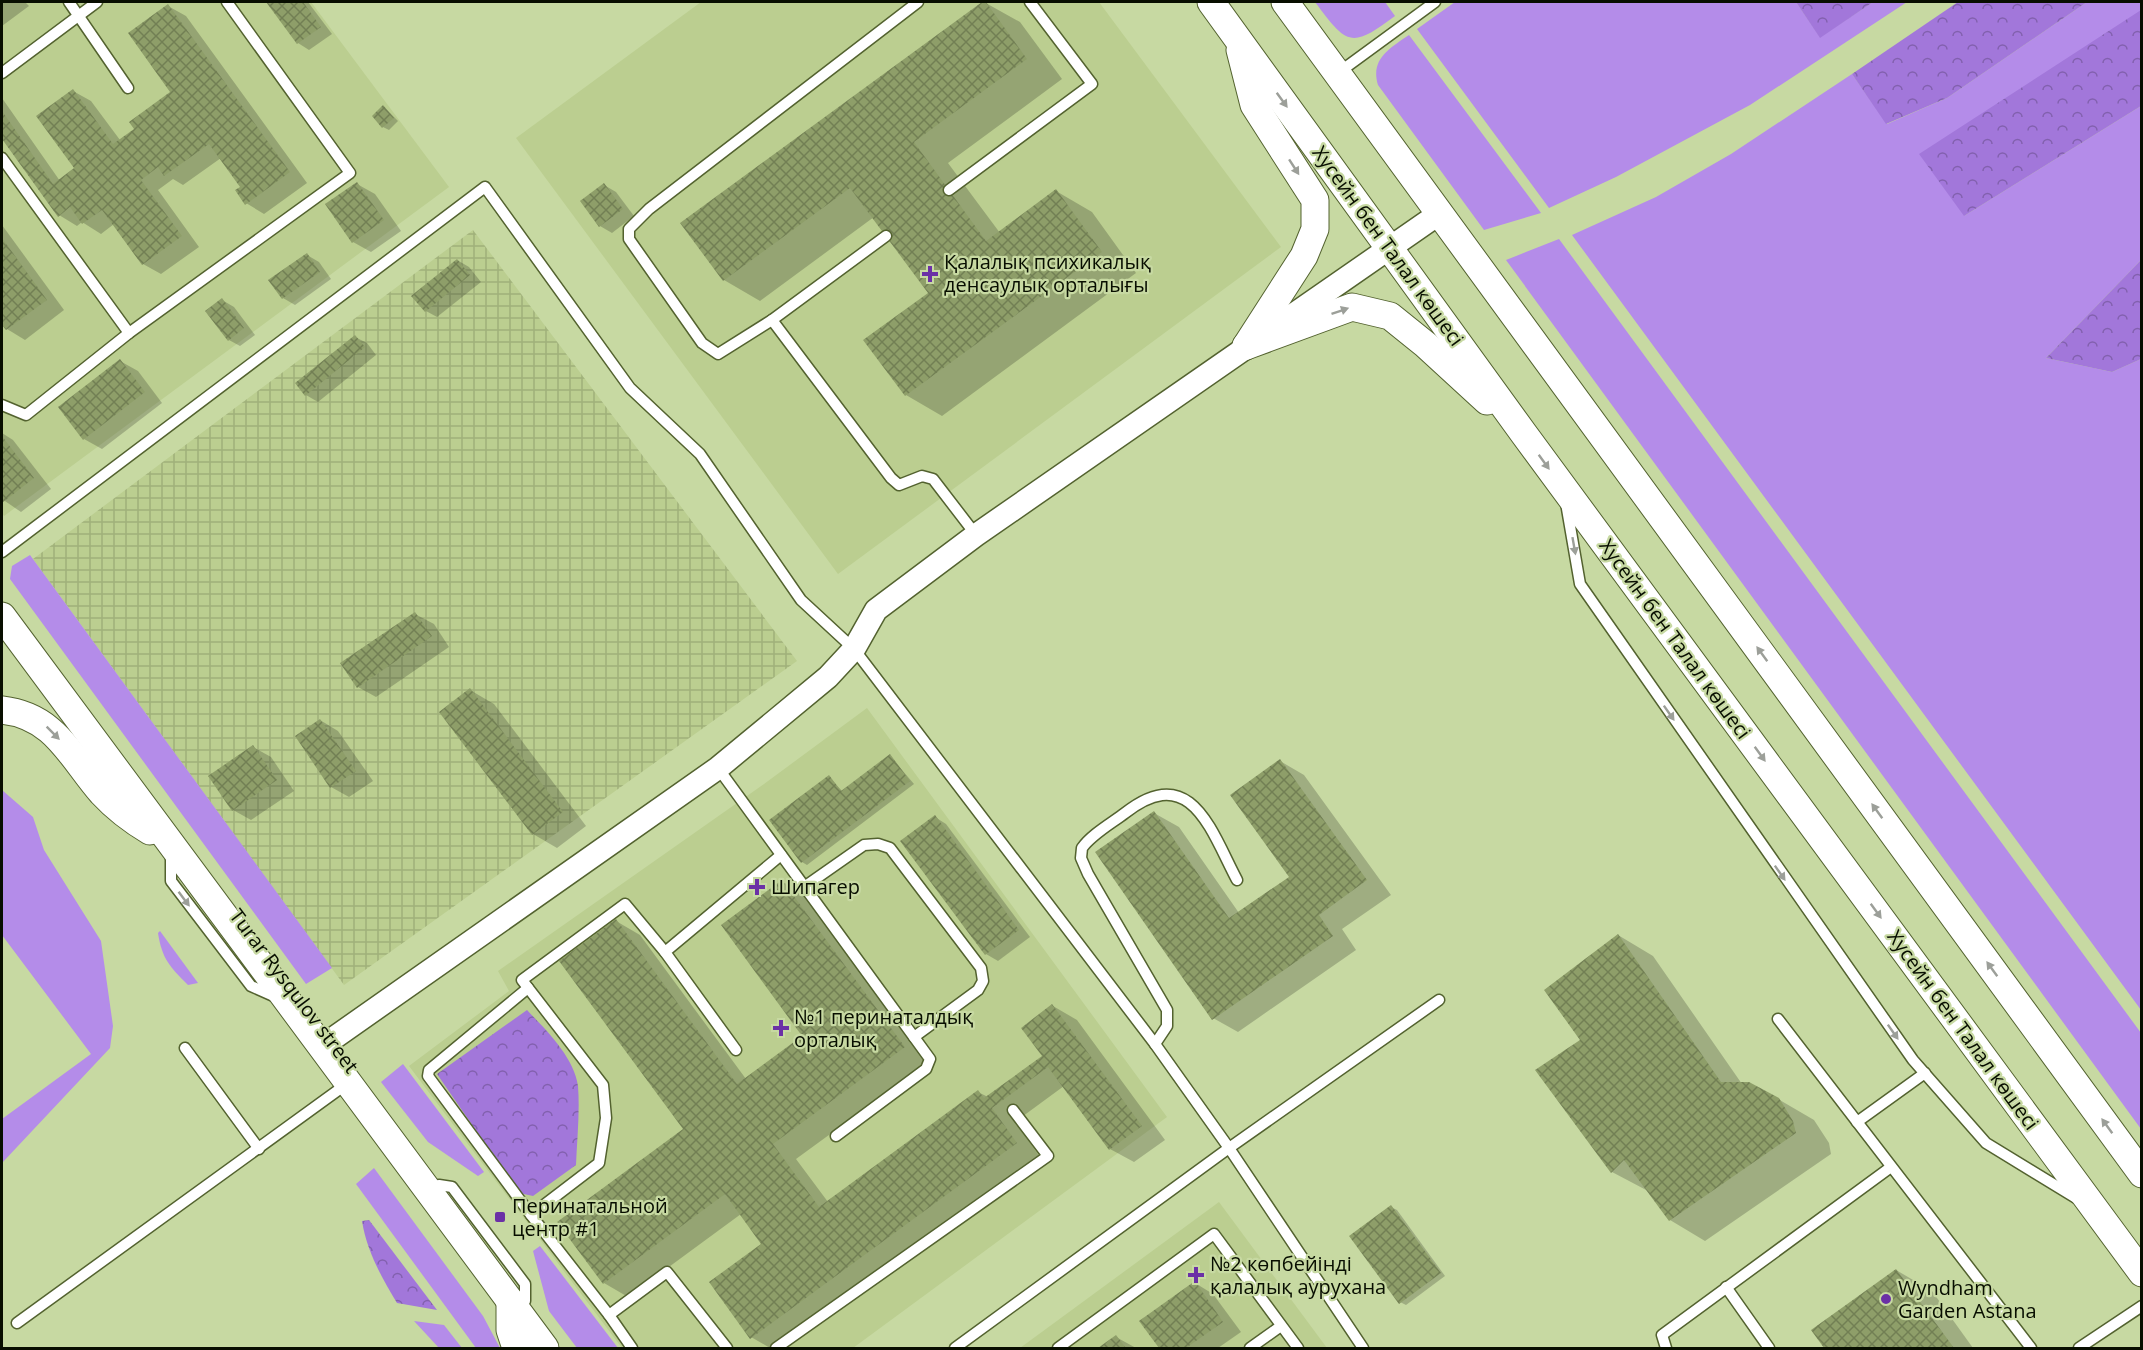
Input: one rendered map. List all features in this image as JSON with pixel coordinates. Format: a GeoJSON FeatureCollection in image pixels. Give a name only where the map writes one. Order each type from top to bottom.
{"type":"FeatureCollection","features":[{"type":"Feature","properties":{"kind":"street","name":"Хусейн бен Талал көшесі"},"geometry":{"type":"LineString","coordinates":[[1211,2],[1524,434],[2142,1273]]}},
{"type":"Feature","properties":{"kind":"street"},"geometry":{"type":"LineString","coordinates":[[1285,2],[2142,1174]]}},
{"type":"Feature","properties":{"kind":"street"},"geometry":{"type":"LineString","coordinates":[[1238,38],[1254,105],[1315,200],[1316,229],[1304,256],[1246,346]]}},
{"type":"Feature","properties":{"kind":"street"},"geometry":{"type":"LineString","coordinates":[[331,1040],[718,768],[828,677],[854,649],[876,610],[976,535],[1440,213]]}},
{"type":"Feature","properties":{"kind":"street"},"geometry":{"type":"LineString","coordinates":[[1246,346],[1352,307],[1390,316],[1426,345],[1524,434]]}},
{"type":"Feature","properties":{"kind":"street","name":"Turar Rysqulov street"},"geometry":{"type":"LineString","coordinates":[[2,616],[10,647],[171,844],[348,1083],[518,1301],[561,1348]]}},
{"type":"Feature","properties":{"kind":"street","name":"Turar Rysqulov street"},"geometry":{"type":"LineString","coordinates":[[10,647],[49,666],[439,1185],[518,1301],[546,1348]]}},
{"type":"Feature","properties":{"kind":"street"},"geometry":{"type":"LineString","coordinates":[[2,710],[39,720],[54,732],[104,795],[138,824],[171,844]]}},
{"type":"Feature","properties":{"kind":"street"},"geometry":{"type":"LineString","coordinates":[[516,1348],[510,1330],[518,1301]]}},
{"type":"Feature","properties":{"kind":"lane"},"geometry":{"type":"LineString","coordinates":[[69,2],[128,88]]}},
{"type":"Feature","properties":{"kind":"lane"},"geometry":{"type":"LineString","coordinates":[[2,72],[97,2]]}},
{"type":"Feature","properties":{"kind":"lane"},"geometry":{"type":"LineString","coordinates":[[2,405],[26,415],[129,333],[350,173],[227,2]]}},
{"type":"Feature","properties":{"kind":"lane"},"geometry":{"type":"LineString","coordinates":[[886,236],[772,320],[718,354],[710,350],[629,239],[629,229],[649,210],[918,2]]}},
{"type":"Feature","properties":{"kind":"lane"},"geometry":{"type":"LineString","coordinates":[[949,190],[1092,84],[1030,2]]}},
{"type":"Feature","properties":{"kind":"lane"},"geometry":{"type":"LineString","coordinates":[[1338,73],[1435,2]]}},
{"type":"Feature","properties":{"kind":"lane"},"geometry":{"type":"LineString","coordinates":[[2,158],[129,333]]}},
{"type":"Feature","properties":{"kind":"lane"},"geometry":{"type":"LineString","coordinates":[[2,552],[485,187],[630,388],[700,454],[801,600],[854,649],[1155,1044],[1229,1148],[1363,1348]]}},
{"type":"Feature","properties":{"kind":"lane"},"geometry":{"type":"LineString","coordinates":[[772,320],[891,478],[899,485],[922,476],[933,479],[976,535]]}},
{"type":"Feature","properties":{"kind":"lane"},"geometry":{"type":"LineString","coordinates":[[1564,488],[1580,584],[1760,844],[1925,1073],[1986,1143],[2096,1210]]}},
{"type":"Feature","properties":{"kind":"lane"},"geometry":{"type":"LineString","coordinates":[[718,768],[930,1059],[926,1069],[836,1136]]}},
{"type":"Feature","properties":{"kind":"lane"},"geometry":{"type":"LineString","coordinates":[[1155,1044],[1167,1026],[1167,1010],[1088,874],[1081,858],[1082,848],[1141,801],[1158,794],[1169,795],[1200,810],[1238,880]]}},
{"type":"Feature","properties":{"kind":"lane"},"geometry":{"type":"LineString","coordinates":[[804,887],[864,845],[878,844],[890,848],[981,969],[983,981],[978,990],[914,1036]]}},
{"type":"Feature","properties":{"kind":"lane"},"geometry":{"type":"LineString","coordinates":[[665,952],[781,855]]}},
{"type":"Feature","properties":{"kind":"lane"},"geometry":{"type":"LineString","coordinates":[[531,1215],[599,1163],[606,1118],[603,1085],[522,980],[625,904],[665,952],[736,1050]]}},
{"type":"Feature","properties":{"kind":"lane"},"geometry":{"type":"LineString","coordinates":[[528,988],[429,1070],[428,1076],[632,1348]]}},
{"type":"Feature","properties":{"kind":"lane"},"geometry":{"type":"LineString","coordinates":[[955,1348],[1229,1148],[1438,1000]]}},
{"type":"Feature","properties":{"kind":"lane"},"geometry":{"type":"LineString","coordinates":[[1778,1019],[2031,1348]]}},
{"type":"Feature","properties":{"kind":"lane"},"geometry":{"type":"LineString","coordinates":[[185,1048],[258,1149]]}},
{"type":"Feature","properties":{"kind":"lane"},"geometry":{"type":"LineString","coordinates":[[1857,1122],[1925,1073]]}},
{"type":"Feature","properties":{"kind":"lane"},"geometry":{"type":"LineString","coordinates":[[17,1323],[348,1083]]}},
{"type":"Feature","properties":{"kind":"lane"},"geometry":{"type":"LineString","coordinates":[[776,1348],[1048,1156],[1013,1110]]}},
{"type":"Feature","properties":{"kind":"lane"},"geometry":{"type":"LineString","coordinates":[[1666,1348],[1662,1335],[1891,1167]]}},
{"type":"Feature","properties":{"kind":"lane"},"geometry":{"type":"LineString","coordinates":[[1058,1348],[1214,1234],[1298,1348]]}},
{"type":"Feature","properties":{"kind":"lane"},"geometry":{"type":"LineString","coordinates":[[609,1315],[667,1272],[727,1348]]}},
{"type":"Feature","properties":{"kind":"lane"},"geometry":{"type":"LineString","coordinates":[[1726,1287],[1769,1348]]}},
{"type":"Feature","properties":{"kind":"lane"},"geometry":{"type":"LineString","coordinates":[[2079,1348],[2142,1306]]}},
{"type":"Feature","properties":{"kind":"lane"},"geometry":{"type":"LineString","coordinates":[[1250,1348],[1281,1326]]}},
{"type":"Feature","properties":{"kind":"shaded area"},"geometry":{"type":"Polygon","coordinates":[[[2,2],[311,2],[449,187],[4,516],[2,513],[2,2]]]}},
{"type":"Feature","properties":{"kind":"shaded area","name":"Қалалық психикалық денсаулық орталығы"},"geometry":{"type":"Polygon","coordinates":[[[701,2],[1099,2],[1281,247],[838,574],[516,138],[701,2]]]}},
{"type":"Feature","properties":{"kind":"shaded area"},"geometry":{"type":"Polygon","coordinates":[[[1315,2],[1385,2],[1395,16],[1368,34],[1350,38],[1335,27],[1315,2]]]}},
{"type":"Feature","properties":{"kind":"shaded area"},"geometry":{"type":"Polygon","coordinates":[[[1455,2],[1796,2],[1820,37],[1873,2],[1907,2],[1750,105],[1616,177],[1549,208],[1417,29],[1455,2]]]}},
{"type":"Feature","properties":{"kind":"shaded area"},"geometry":{"type":"Polygon","coordinates":[[[2087,2],[2141,2],[2141,10],[1964,216],[2141,106],[2141,260],[2046,358],[2112,372],[2141,359],[2141,1010],[1572,235],[1656,197],[1731,154],[1852,74],[1887,124],[1947,98],[2087,2]]]}},
{"type":"Feature","properties":{"kind":"shaded area"},"geometry":{"type":"Polygon","coordinates":[[[1409,35],[1541,213],[1484,230],[1378,85],[1376,76],[1379,61],[1383,55],[1409,35]]]}},
{"type":"Feature","properties":{"kind":"shaded area"},"geometry":{"type":"Polygon","coordinates":[[[473,230],[797,661],[344,985],[33,559],[473,230]]]}},
{"type":"Feature","properties":{"kind":"shaded area"},"geometry":{"type":"Polygon","coordinates":[[[1559,239],[2141,1033],[2141,1129],[1506,260],[1559,239]]]}},
{"type":"Feature","properties":{"kind":"shaded area"},"geometry":{"type":"Polygon","coordinates":[[[30,555],[332,968],[306,984],[10,579],[12,566],[30,555]]]}},
{"type":"Feature","properties":{"kind":"shaded area","name":"№1 перинаталдық орталық"},"geometry":{"type":"Polygon","coordinates":[[[867,708],[1167,1117],[853,1348],[622,1348],[409,1066],[509,991],[498,971],[764,784],[867,708]]]}},
{"type":"Feature","properties":{"kind":"shaded area"},"geometry":{"type":"Polygon","coordinates":[[[2,790],[33,817],[44,850],[101,941],[113,1026],[110,1048],[2,1163],[2,1119],[91,1054],[2,935],[2,790]]]}},
{"type":"Feature","properties":{"kind":"shaded area"},"geometry":{"type":"Polygon","coordinates":[[[160,931],[198,983],[188,985],[172,967],[162,950],[158,933],[160,931]]]}},
{"type":"Feature","properties":{"kind":"shaded area"},"geometry":{"type":"Polygon","coordinates":[[[403,1064],[484,1172],[478,1176],[428,1142],[381,1082],[403,1064]]]}},
{"type":"Feature","properties":{"kind":"shaded area"},"geometry":{"type":"Polygon","coordinates":[[[374,1168],[483,1316],[500,1348],[476,1348],[356,1184],[374,1168]]]}},
{"type":"Feature","properties":{"kind":"shaded area","name":"№2 көпбейінді қалалық аурухана"},"geometry":{"type":"Polygon","coordinates":[[[1219,1202],[1327,1348],[1020,1348],[1219,1202]]]}},
{"type":"Feature","properties":{"kind":"shaded area"},"geometry":{"type":"Polygon","coordinates":[[[540,1246],[618,1348],[577,1348],[549,1311],[533,1251],[540,1246]]]}},
{"type":"Feature","properties":{"kind":"shaded area"},"geometry":{"type":"Polygon","coordinates":[[[414,1321],[444,1325],[462,1348],[439,1348],[414,1321]]]}},
{"type":"Feature","properties":{"kind":"green space"},"geometry":{"type":"Polygon","coordinates":[[[1796,2],[1873,2],[1820,38],[1796,2]]]}},
{"type":"Feature","properties":{"kind":"green space"},"geometry":{"type":"Polygon","coordinates":[[[1958,2],[2087,2],[1947,98],[1886,124],[1852,74],[1958,2]]]}},
{"type":"Feature","properties":{"kind":"green space"},"geometry":{"type":"Polygon","coordinates":[[[2141,10],[2141,106],[1964,216],[1919,154],[2141,10]]]}},
{"type":"Feature","properties":{"kind":"green space"},"geometry":{"type":"Polygon","coordinates":[[[2141,260],[2141,359],[2112,372],[2046,358],[2141,260]]]}},
{"type":"Feature","properties":{"kind":"green space"},"geometry":{"type":"Polygon","coordinates":[[[527,1010],[565,1054],[575,1075],[579,1096],[576,1165],[533,1196],[519,1193],[437,1074],[527,1010]]]}},
{"type":"Feature","properties":{"kind":"green space"},"geometry":{"type":"Polygon","coordinates":[[[369,1220],[437,1310],[397,1303],[367,1243],[362,1221],[369,1220]]]}},
{"type":"Feature","properties":{"kind":"building"},"geometry":{"type":"Polygon","coordinates":[[[266,2],[303,2],[321,27],[297,44],[266,2]]]}},
{"type":"Feature","properties":{"kind":"building"},"geometry":{"type":"Polygon","coordinates":[[[982,2],[986,2],[1027,59],[914,142],[986,241],[1056,189],[1102,252],[905,396],[863,340],[928,293],[850,188],[723,281],[680,223],[982,2]]]}},
{"type":"Feature","properties":{"kind":"building"},"geometry":{"type":"Polygon","coordinates":[[[168,4],[290,172],[245,205],[235,190],[240,187],[209,144],[164,176],[158,167],[141,180],[182,236],[142,265],[102,210],[82,224],[70,207],[58,217],[2,139],[2,111],[53,184],[74,168],[36,116],[73,89],[113,144],[134,129],[129,122],[170,92],[128,33],[168,4]]]}},
{"type":"Feature","properties":{"kind":"building"},"geometry":{"type":"Polygon","coordinates":[[[383,105],[394,118],[382,128],[372,116],[383,105]]]}},
{"type":"Feature","properties":{"kind":"building"},"geometry":{"type":"Polygon","coordinates":[[[357,182],[384,220],[352,243],[325,204],[357,182]]]}},
{"type":"Feature","properties":{"kind":"building"},"geometry":{"type":"Polygon","coordinates":[[[604,183],[623,209],[599,227],[580,201],[604,183]]]}},
{"type":"Feature","properties":{"kind":"building"},"geometry":{"type":"Polygon","coordinates":[[[2,238],[47,300],[6,330],[2,325],[2,238]]]}},
{"type":"Feature","properties":{"kind":"building"},"geometry":{"type":"Polygon","coordinates":[[[307,253],[320,272],[282,299],[268,280],[307,253]]]}},
{"type":"Feature","properties":{"kind":"building"},"geometry":{"type":"Polygon","coordinates":[[[457,259],[470,275],[425,312],[411,296],[457,259]]]}},
{"type":"Feature","properties":{"kind":"building"},"geometry":{"type":"Polygon","coordinates":[[[222,298],[244,328],[228,341],[205,311],[222,298]]]}},
{"type":"Feature","properties":{"kind":"building"},"geometry":{"type":"Polygon","coordinates":[[[355,335],[365,347],[305,396],[295,383],[355,335]]]}},
{"type":"Feature","properties":{"kind":"building"},"geometry":{"type":"Polygon","coordinates":[[[120,359],[145,392],[83,440],[58,407],[120,359]]]}},
{"type":"Feature","properties":{"kind":"building"},"geometry":{"type":"Polygon","coordinates":[[[2,436],[34,478],[2,503],[2,436]]]}},
{"type":"Feature","properties":{"kind":"building"},"geometry":{"type":"Polygon","coordinates":[[[415,612],[432,636],[357,688],[340,663],[415,612]]]}},
{"type":"Feature","properties":{"kind":"building"},"geometry":{"type":"Polygon","coordinates":[[[470,688],[563,812],[532,835],[439,712],[470,688]]]}},
{"type":"Feature","properties":{"kind":"building"},"geometry":{"type":"Polygon","coordinates":[[[320,719],[356,771],[330,788],[295,736],[320,719]]]}},
{"type":"Feature","properties":{"kind":"building"},"geometry":{"type":"Polygon","coordinates":[[[253,745],[277,780],[232,811],[208,776],[253,745]]]}},
{"type":"Feature","properties":{"kind":"building"},"geometry":{"type":"Polygon","coordinates":[[[890,754],[910,781],[801,863],[769,820],[829,775],[841,791],[890,754]]]}},
{"type":"Feature","properties":{"kind":"building"},"geometry":{"type":"Polygon","coordinates":[[[1280,759],[1367,880],[1319,915],[1333,936],[1212,1020],[1095,852],[1154,811],[1229,918],[1289,877],[1230,795],[1280,759]]]}},
{"type":"Feature","properties":{"kind":"building"},"geometry":{"type":"Polygon","coordinates":[[[935,815],[1019,930],[985,955],[900,841],[935,815]]]}},
{"type":"Feature","properties":{"kind":"building"},"geometry":{"type":"Polygon","coordinates":[[[782,880],[905,1047],[773,1144],[819,1207],[978,1090],[984,1098],[1042,1056],[1021,1028],[1052,1004],[1142,1126],[1109,1150],[1048,1067],[992,1108],[1017,1143],[750,1339],[709,1282],[761,1244],[725,1194],[603,1284],[557,1222],[683,1129],[559,961],[616,919],[737,1084],[802,1036],[721,925],[782,880]]]}},
{"type":"Feature","properties":{"kind":"building"},"geometry":{"type":"Polygon","coordinates":[[[1618,934],[1721,1082],[1749,1082],[1779,1098],[1793,1121],[1796,1133],[1669,1221],[1624,1160],[1611,1173],[1535,1070],[1580,1040],[1544,990],[1618,934]]]}},
{"type":"Feature","properties":{"kind":"building"},"geometry":{"type":"Polygon","coordinates":[[[1391,1205],[1441,1273],[1399,1304],[1349,1236],[1391,1205]]]}},
{"type":"Feature","properties":{"kind":"building","name":"Wyndham Garden Astana"},"geometry":{"type":"Polygon","coordinates":[[[1896,1269],[1954,1348],[1824,1348],[1811,1330],[1896,1269]]]}},
{"type":"Feature","properties":{"kind":"building"},"geometry":{"type":"Polygon","coordinates":[[[1195,1281],[1223,1322],[1186,1348],[1159,1348],[1139,1321],[1195,1281]]]}},
{"type":"Feature","properties":{"kind":"building"},"geometry":{"type":"Polygon","coordinates":[[[1116,1335],[1126,1348],[1098,1348],[1116,1335]]]}},
{"type":"Feature","properties":{"kind":"place","name":"Қалалық психикалық денсаулық орталығы"},"geometry":{"type":"Point","coordinates":[930,274]}},
{"type":"Feature","properties":{"kind":"place","name":"Шипагер"},"geometry":{"type":"Point","coordinates":[757,887]}},
{"type":"Feature","properties":{"kind":"place","name":"№1 перинаталдық орталық"},"geometry":{"type":"Point","coordinates":[781,1028]}},
{"type":"Feature","properties":{"kind":"place","name":"Перинатальной центр #1"},"geometry":{"type":"Point","coordinates":[500,1217]}},
{"type":"Feature","properties":{"kind":"place","name":"№2 көпбейінді қалалық аурухана"},"geometry":{"type":"Point","coordinates":[1196,1275]}},
{"type":"Feature","properties":{"kind":"place","name":"Wyndham Garden Astana"},"geometry":{"type":"Point","coordinates":[1886,1299]}}]}
